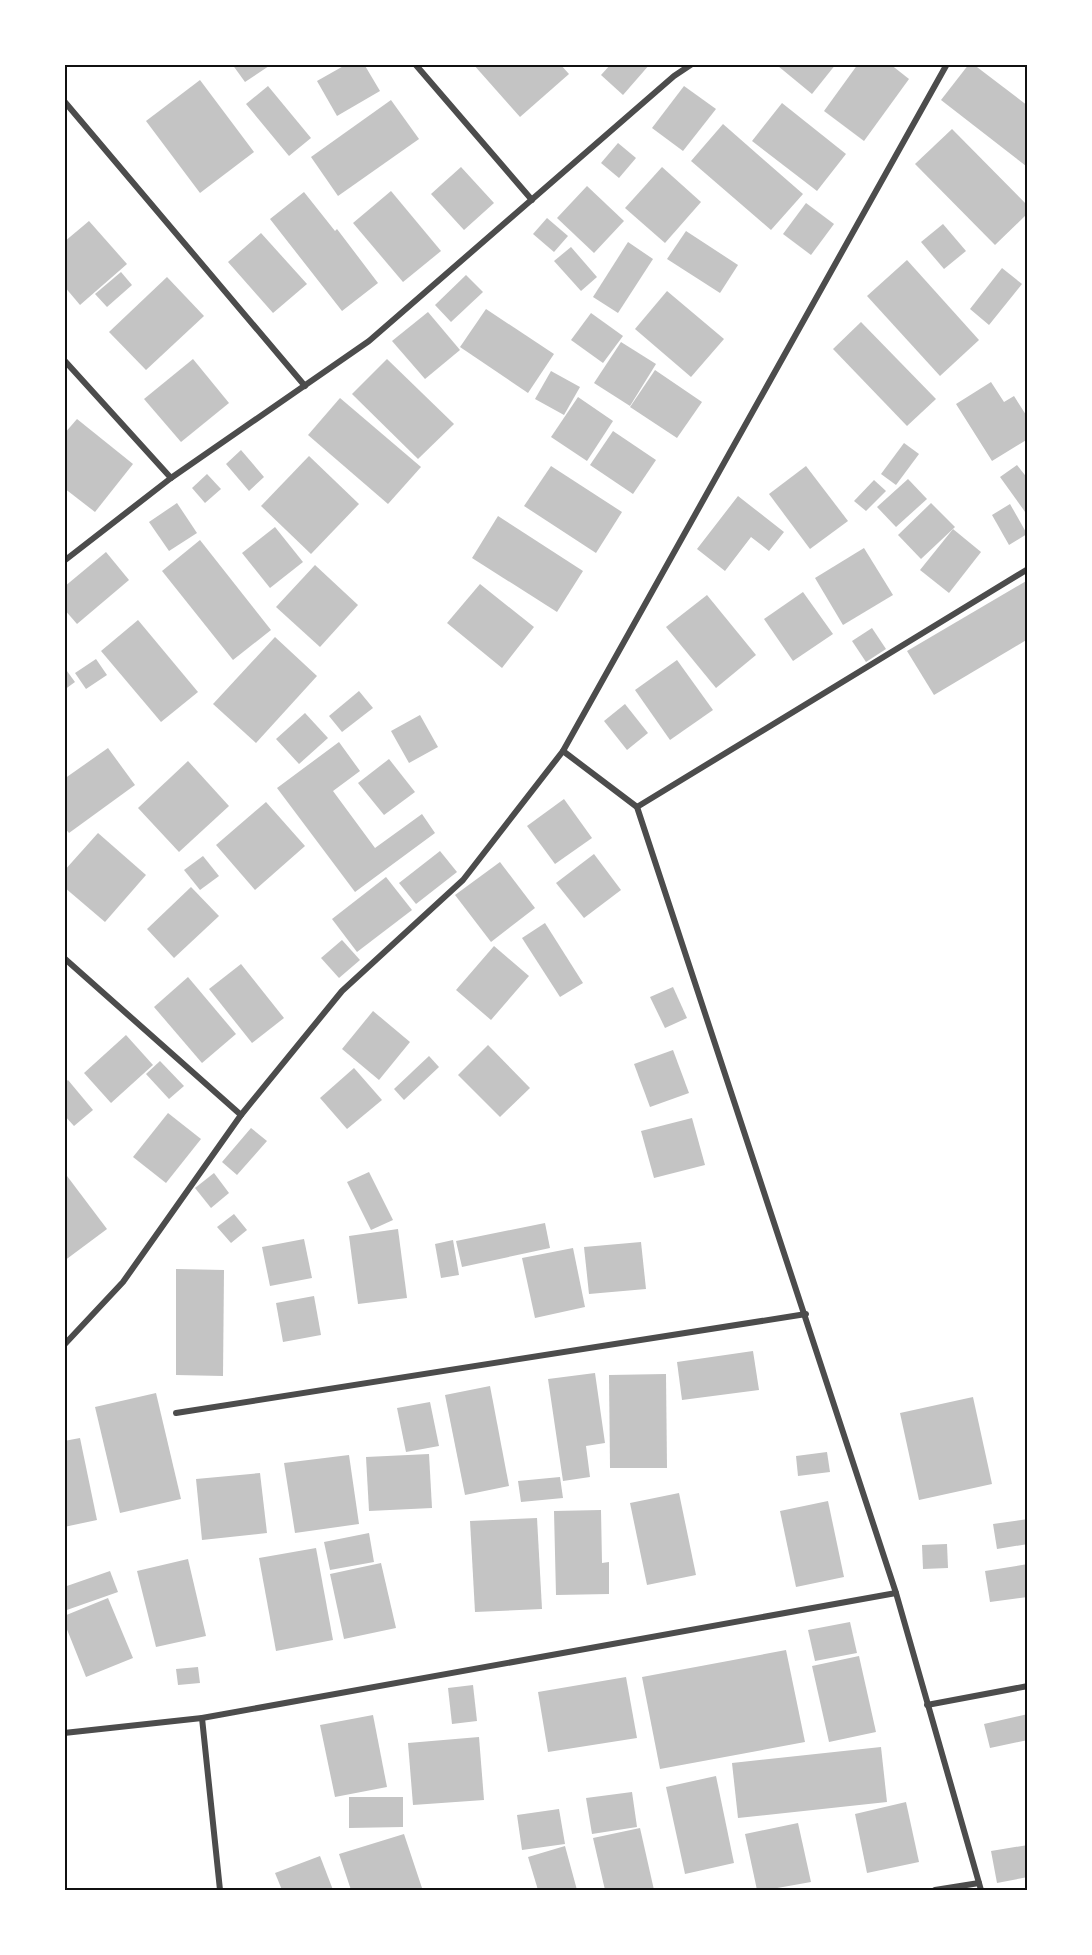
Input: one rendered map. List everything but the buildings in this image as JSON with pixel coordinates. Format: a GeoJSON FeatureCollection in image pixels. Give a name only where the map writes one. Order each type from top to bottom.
{"type":"FeatureCollection","features":[{"type":"Feature","properties":{"kind":"street"},"geometry":{"type":"LineString","coordinates":[[415,64],[532,200]]}},
{"type":"Feature","properties":{"kind":"street"},"geometry":{"type":"LineString","coordinates":[[64,561],[171,478],[369,341],[674,76],[692,64]]}},
{"type":"Feature","properties":{"kind":"street"},"geometry":{"type":"LineString","coordinates":[[64,1345],[123,1282],[241,1114],[342,991],[463,880],[563,751],[947,64]]}},
{"type":"Feature","properties":{"kind":"street"},"geometry":{"type":"LineString","coordinates":[[64,101],[305,386]]}},
{"type":"Feature","properties":{"kind":"street"},"geometry":{"type":"LineString","coordinates":[[64,360],[171,478]]}},
{"type":"Feature","properties":{"kind":"street"},"geometry":{"type":"LineString","coordinates":[[637,807],[1028,569]]}},
{"type":"Feature","properties":{"kind":"street"},"geometry":{"type":"LineString","coordinates":[[563,751],[637,807],[806,1314],[896,1593],[980,1887],[935,1890]]}},
{"type":"Feature","properties":{"kind":"street"},"geometry":{"type":"LineString","coordinates":[[64,958],[241,1114]]}},
{"type":"Feature","properties":{"kind":"street"},"geometry":{"type":"LineString","coordinates":[[176,1413],[806,1314]]}},
{"type":"Feature","properties":{"kind":"street"},"geometry":{"type":"LineString","coordinates":[[64,1732],[202,1718],[896,1593]]}},
{"type":"Feature","properties":{"kind":"street"},"geometry":{"type":"LineString","coordinates":[[927,1706],[1028,1686]]}},
{"type":"Feature","properties":{"kind":"street"},"geometry":{"type":"LineString","coordinates":[[202,1718],[220,1890]]}}]}
